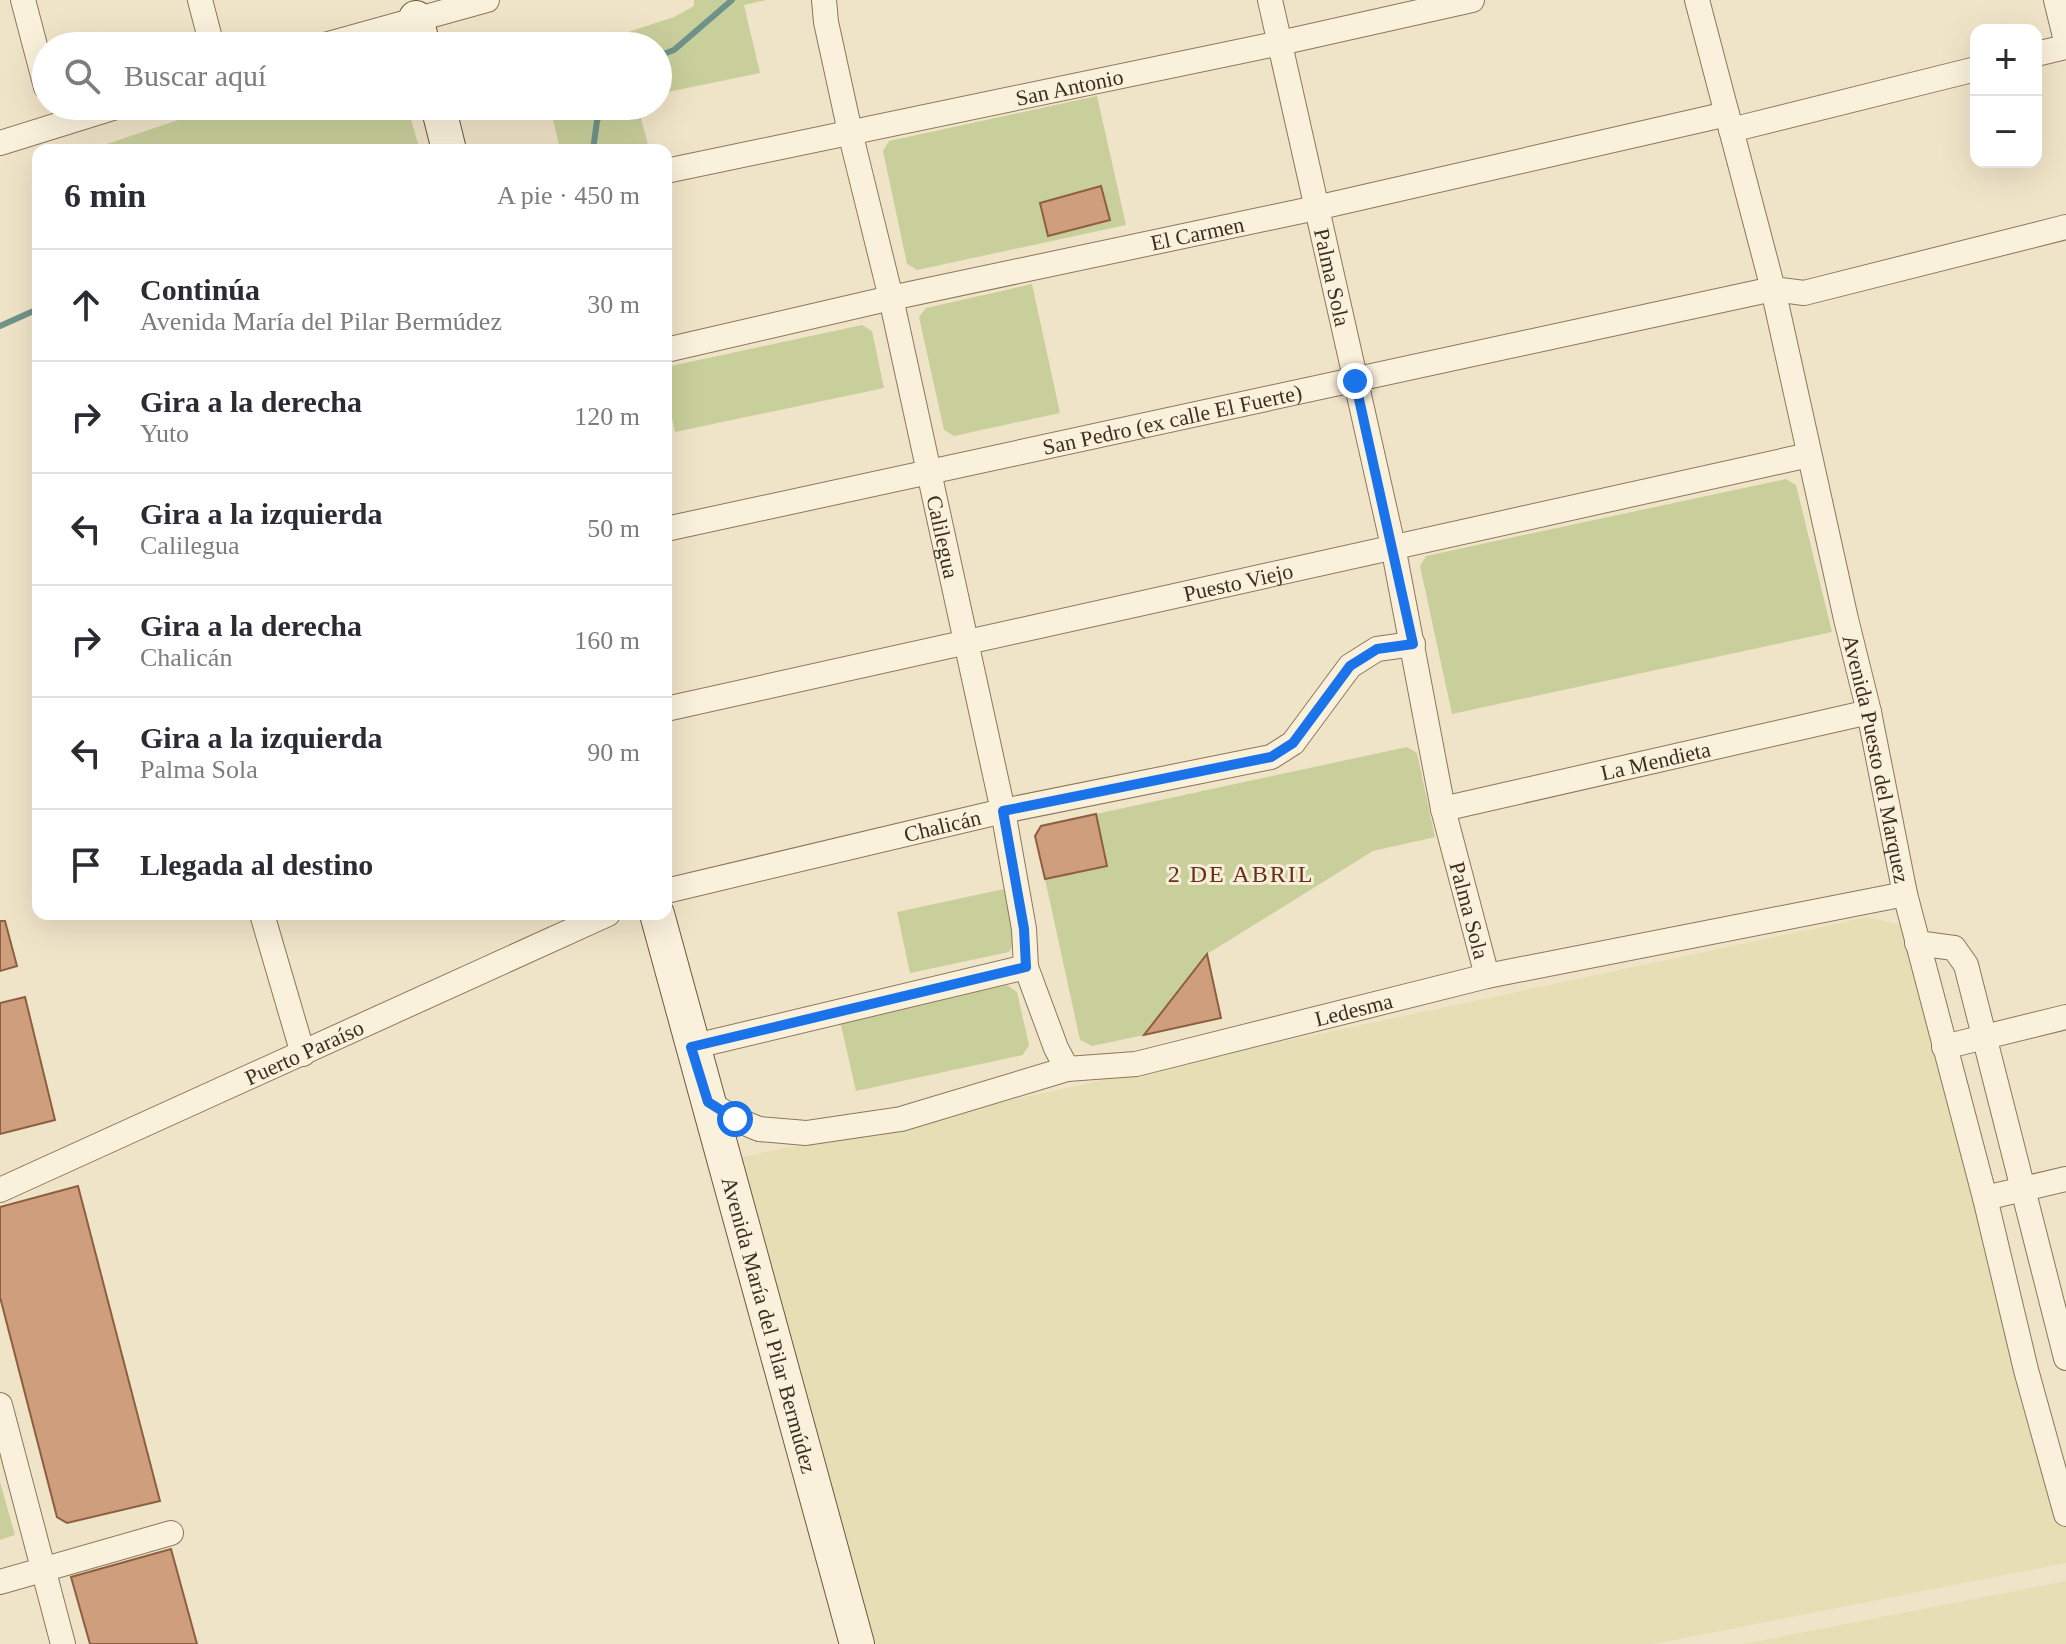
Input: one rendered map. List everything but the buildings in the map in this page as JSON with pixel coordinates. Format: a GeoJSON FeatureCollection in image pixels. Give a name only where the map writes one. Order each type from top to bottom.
{"type":"FeatureCollection","features":[{"type":"Feature","properties":{"kind":"street"},"geometry":{"type":"LineString","coordinates":[[23,0],[32,34]]}},
{"type":"Feature","properties":{"kind":"street"},"geometry":{"type":"LineString","coordinates":[[200,0],[208,32]]}},
{"type":"Feature","properties":{"kind":"street"},"geometry":{"type":"LineString","coordinates":[[375,32],[487,0]]}},
{"type":"Feature","properties":{"kind":"street","name":"Calilegua"},"geometry":{"type":"LineString","coordinates":[[824,0],[850,132],[891,298],[1003,811],[1024,929],[1026,967],[1067,1069]]}},
{"type":"Feature","properties":{"kind":"street","name":"Palma Sola"},"geometry":{"type":"LineString","coordinates":[[1270,0],[1393,546],[1443,809],[1487,976]]}},
{"type":"Feature","properties":{"kind":"street","name":"San Antonio"},"geometry":{"type":"LineString","coordinates":[[672,170],[1472,0]]}},
{"type":"Feature","properties":{"kind":"street","name":"Avenida Puesto del Marquez"},"geometry":{"type":"LineString","coordinates":[[1697,0],[1773,289],[1869,712],[1905,894],[1985,1198],[2026,1370],[2066,1514]]}},
{"type":"Feature","properties":{"kind":"street"},"geometry":{"type":"LineString","coordinates":[[2042,52],[2066,44],[2056,0]]}},
{"type":"Feature","properties":{"kind":"street","name":"El Carmen"},"geometry":{"type":"LineString","coordinates":[[672,349],[891,298],[1970,70]]}},
{"type":"Feature","properties":{"kind":"street"},"geometry":{"type":"LineString","coordinates":[[0,143],[44,120]]}},
{"type":"Feature","properties":{"kind":"street"},"geometry":{"type":"LineString","coordinates":[[442,120],[448,144]]}},
{"type":"Feature","properties":{"kind":"street","name":"San Pedro (ex calle El Fuerte)"},"geometry":{"type":"LineString","coordinates":[[672,528],[1773,289],[1804,293],[2066,227]]}},
{"type":"Feature","properties":{"kind":"street","name":"Puesto Viejo"},"geometry":{"type":"LineString","coordinates":[[672,708],[1809,455]]}},
{"type":"Feature","properties":{"kind":"street","name":"Chalicán"},"geometry":{"type":"LineString","coordinates":[[672,890],[1003,811],[1271,757],[1293,743],[1350,666],[1377,649],[1413,644]]}},
{"type":"Feature","properties":{"kind":"street","name":"La Mendieta"},"geometry":{"type":"LineString","coordinates":[[1443,809],[1869,712]]}},
{"type":"Feature","properties":{"kind":"street","name":"Ledesma"},"geometry":{"type":"LineString","coordinates":[[708,1102],[759,1129],[806,1133],[901,1119],[1067,1069],[1136,1064],[1487,976],[1905,894]]}},
{"type":"Feature","properties":{"kind":"street"},"geometry":{"type":"LineString","coordinates":[[264,920],[303,1054]]}},
{"type":"Feature","properties":{"kind":"street","name":"Puerto Paraíso"},"geometry":{"type":"LineString","coordinates":[[0,1190],[595,920]]}},
{"type":"Feature","properties":{"kind":"street","name":"Avenida María del Pilar Bermúdez"},"geometry":{"type":"LineString","coordinates":[[659,920],[857,1644]]}},
{"type":"Feature","properties":{"kind":"street"},"geometry":{"type":"LineString","coordinates":[[1917,943],[1954,948],[1966,965],[2066,1359],[2026,1370]]}},
{"type":"Feature","properties":{"kind":"street"},"geometry":{"type":"LineString","coordinates":[[691,1047],[1026,967]]}},
{"type":"Feature","properties":{"kind":"street"},"geometry":{"type":"LineString","coordinates":[[1944,1047],[2066,1017]]}},
{"type":"Feature","properties":{"kind":"street"},"geometry":{"type":"LineString","coordinates":[[1985,1198],[2066,1179]]}},
{"type":"Feature","properties":{"kind":"street"},"geometry":{"type":"LineString","coordinates":[[0,1405],[63,1644]]}},
{"type":"Feature","properties":{"kind":"street"},"geometry":{"type":"LineString","coordinates":[[0,1582],[171,1533]]}},
{"type":"Feature","properties":{"kind":"shaded area"},"geometry":{"type":"Polygon","coordinates":[[[1868,917],[1903,926],[2041,1473],[2066,1521],[2066,1563],[1654,1644],[874,1644],[738,1158],[1868,917]]]}},
{"type":"Feature","properties":{"kind":"shaded area"},"geometry":{"type":"Polygon","coordinates":[[[2066,1581],[2066,1644],[1744,1644],[2066,1581]]]}},
{"type":"Feature","properties":{"kind":"green space"},"geometry":{"type":"Polygon","coordinates":[[[694,0],[766,0],[744,5],[760,73],[672,91],[672,32],[628,32],[674,17],[694,6],[694,0]]]}},
{"type":"Feature","properties":{"kind":"green space"},"geometry":{"type":"Polygon","coordinates":[[[1097,96],[1126,225],[917,270],[907,264],[883,151],[889,141],[1097,96]]]}},
{"type":"Feature","properties":{"kind":"green space"},"geometry":{"type":"Polygon","coordinates":[[[178,120],[411,120],[418,144],[107,144],[178,120]]]}},
{"type":"Feature","properties":{"kind":"green space"},"geometry":{"type":"Polygon","coordinates":[[[553,120],[642,120],[648,144],[559,144],[553,120]]]}},
{"type":"Feature","properties":{"kind":"green space"},"geometry":{"type":"Polygon","coordinates":[[[1032,284],[1060,413],[954,436],[944,430],[919,317],[926,308],[1032,284]]]}},
{"type":"Feature","properties":{"kind":"green space"},"geometry":{"type":"Polygon","coordinates":[[[862,325],[872,331],[884,388],[675,432],[672,366],[862,325]]]}},
{"type":"Feature","properties":{"kind":"green space"},"geometry":{"type":"Polygon","coordinates":[[[1786,479],[1796,485],[1832,632],[1452,714],[1420,566],[1426,556],[1786,479]]]}},
{"type":"Feature","properties":{"kind":"green space"},"geometry":{"type":"Polygon","coordinates":[[[1407,747],[1417,753],[1435,837],[1373,851],[1207,954],[1144,1035],[1092,1046],[1080,1040],[1045,879],[1107,866],[1096,814],[1407,747]]]}},
{"type":"Feature","properties":{"kind":"green space"},"geometry":{"type":"Polygon","coordinates":[[[1004,889],[1015,943],[1009,952],[910,973],[897,912],[1004,889]]]}},
{"type":"Feature","properties":{"kind":"green space"},"geometry":{"type":"Polygon","coordinates":[[[1007,985],[1017,992],[1029,1045],[1023,1055],[856,1091],[840,1021],[1007,985]]]}},
{"type":"Feature","properties":{"kind":"green space"},"geometry":{"type":"Polygon","coordinates":[[[0,1482],[15,1535],[0,1540],[0,1482]]]}},
{"type":"Feature","properties":{"kind":"waterway"},"geometry":{"type":"LineString","coordinates":[[672,51],[732,0]]}},
{"type":"Feature","properties":{"kind":"waterway"},"geometry":{"type":"LineString","coordinates":[[594,144],[597,120]]}},
{"type":"Feature","properties":{"kind":"waterway"},"geometry":{"type":"LineString","coordinates":[[0,326],[32,312]]}},
{"type":"Feature","properties":{"kind":"district","name":"2 DE ABRIL"},"geometry":{"type":"Point","coordinates":[1241,874]}},
{"type":"Feature","properties":{"kind":"route"},"geometry":{"type":"LineString","coordinates":[[735,1119],[708,1102],[691,1047],[1026,967],[1024,929],[1003,811],[1271,757],[1293,743],[1350,666],[1377,649],[1413,644],[1355,381]]}}]}
